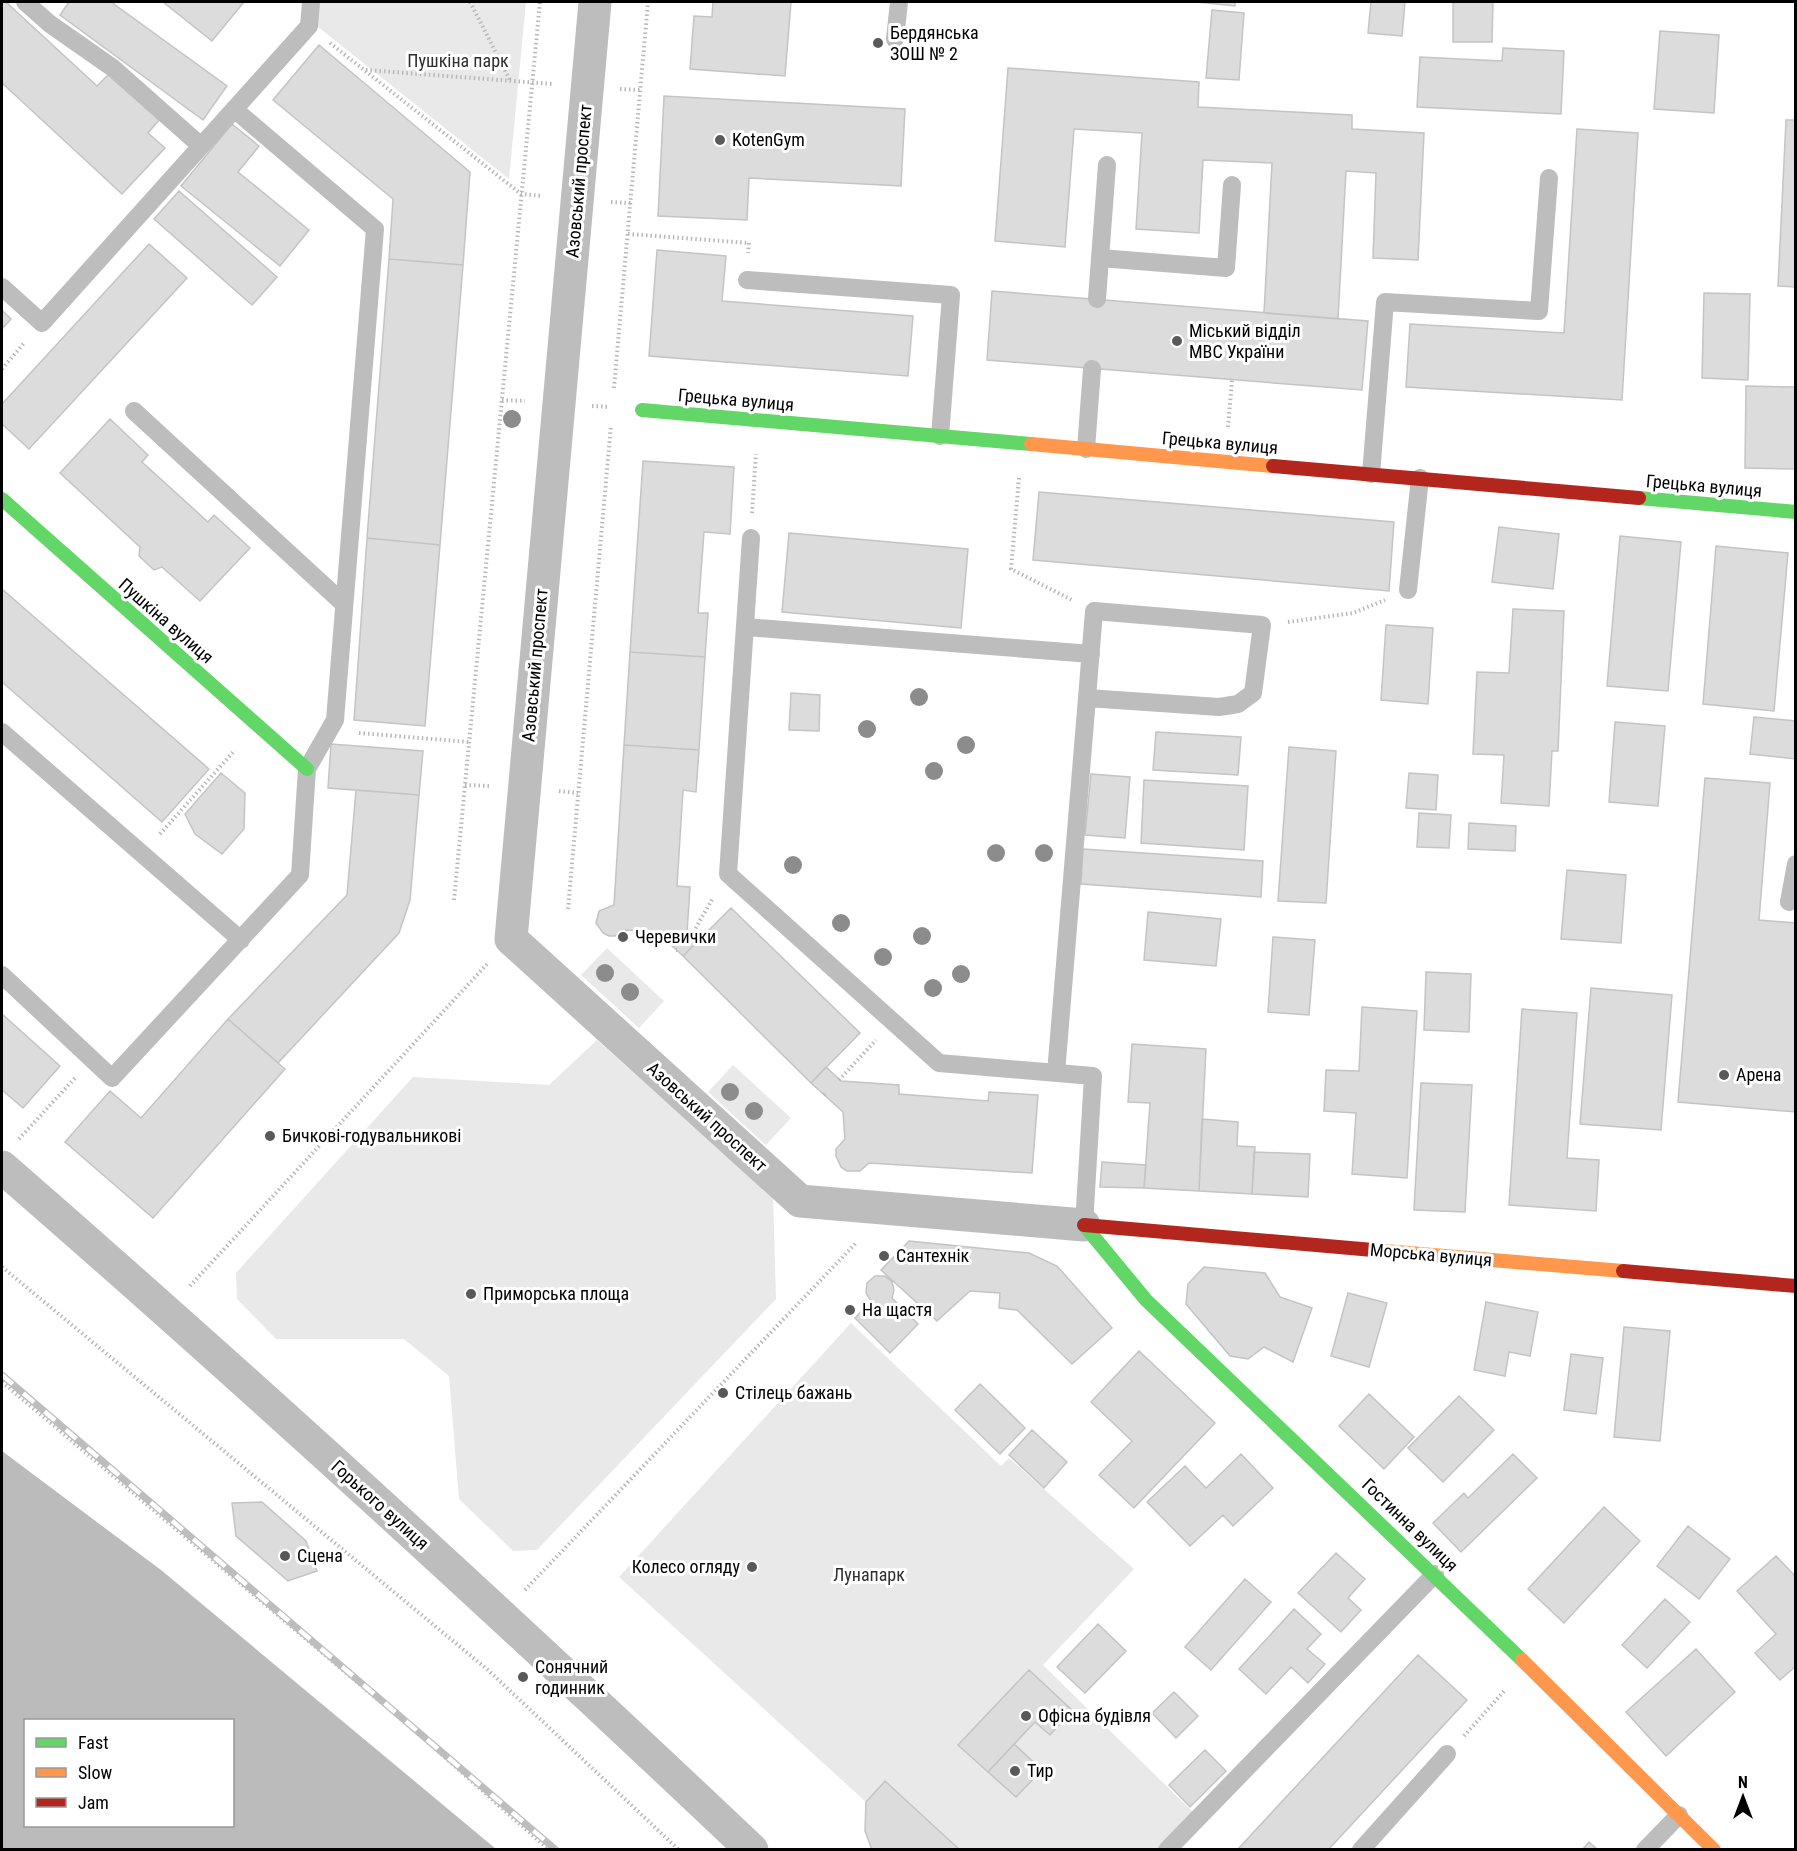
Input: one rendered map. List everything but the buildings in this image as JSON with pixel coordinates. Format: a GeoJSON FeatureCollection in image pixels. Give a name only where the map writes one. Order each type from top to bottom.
{"type":"FeatureCollection","features":[{"type":"Feature","properties":{"kind":"street","name":"Азовський проспект"},"geometry":{"type":"LineString","coordinates":[[595,2],[511,939],[800,1201],[889,1209]]}},
{"type":"Feature","properties":{"kind":"street","name":"Грецька вулиця"},"geometry":{"type":"LineString","coordinates":[[642,410],[1796,512]]}},
{"type":"Feature","properties":{"kind":"street","name":"Пушкіна вулиця"},"geometry":{"type":"LineString","coordinates":[[2,499],[306,769]]}},
{"type":"Feature","properties":{"kind":"street","name":"Горького вулиця"},"geometry":{"type":"LineString","coordinates":[[9,1155],[166,1312],[501,1614],[752,1850]]}},
{"type":"Feature","properties":{"kind":"street"},"geometry":{"type":"LineString","coordinates":[[889,1209],[1075,1224]]}},
{"type":"Feature","properties":{"kind":"street","name":"Морська вулиця"},"geometry":{"type":"LineString","coordinates":[[1075,1224],[1796,1286]]}},
{"type":"Feature","properties":{"kind":"street","name":"Гостинна вулиця"},"geometry":{"type":"LineString","coordinates":[[1075,1224],[1146,1300],[1435,1574],[1714,1850]]}},
{"type":"Feature","properties":{"kind":"lane"},"geometry":{"type":"LineString","coordinates":[[25,2],[50,24],[113,68],[201,146]]}},
{"type":"Feature","properties":{"kind":"lane"},"geometry":{"type":"LineString","coordinates":[[2,287],[42,323],[309,26],[311,2]]}},
{"type":"Feature","properties":{"kind":"lane"},"geometry":{"type":"LineString","coordinates":[[895,39],[898,2]]}},
{"type":"Feature","properties":{"kind":"lane"},"geometry":{"type":"LineString","coordinates":[[2,975],[112,1078],[300,875],[306,769],[335,720],[375,229],[234,109]]}},
{"type":"Feature","properties":{"kind":"lane"},"geometry":{"type":"LineString","coordinates":[[1097,299],[1107,165]]}},
{"type":"Feature","properties":{"kind":"lane"},"geometry":{"type":"LineString","coordinates":[[1371,474],[1385,302],[1539,310],[1549,178]]}},
{"type":"Feature","properties":{"kind":"lane"},"geometry":{"type":"LineString","coordinates":[[1100,258],[1226,268],[1232,185]]}},
{"type":"Feature","properties":{"kind":"lane"},"geometry":{"type":"LineString","coordinates":[[747,280],[951,295],[940,436]]}},
{"type":"Feature","properties":{"kind":"lane"},"geometry":{"type":"LineString","coordinates":[[1086,449],[1092,369]]}},
{"type":"Feature","properties":{"kind":"lane"},"geometry":{"type":"LineString","coordinates":[[134,411],[344,604]]}},
{"type":"Feature","properties":{"kind":"lane"},"geometry":{"type":"LineString","coordinates":[[1408,590],[1420,478]]}},
{"type":"Feature","properties":{"kind":"lane"},"geometry":{"type":"LineString","coordinates":[[751,538],[728,874],[939,1063],[1093,1076],[1075,1224]]}},
{"type":"Feature","properties":{"kind":"lane"},"geometry":{"type":"LineString","coordinates":[[1056,1073],[1094,611],[1262,626],[1253,693],[1238,704],[1218,707],[1087,698]]}},
{"type":"Feature","properties":{"kind":"lane"},"geometry":{"type":"LineString","coordinates":[[745,627],[1091,654]]}},
{"type":"Feature","properties":{"kind":"lane"},"geometry":{"type":"LineString","coordinates":[[2,732],[241,940]]}},
{"type":"Feature","properties":{"kind":"lane"},"geometry":{"type":"LineString","coordinates":[[1789,902],[1796,864]]}},
{"type":"Feature","properties":{"kind":"lane"},"geometry":{"type":"LineString","coordinates":[[1167,1850],[1435,1574]]}},
{"type":"Feature","properties":{"kind":"lane"},"geometry":{"type":"LineString","coordinates":[[1361,1850],[1447,1754]]}},
{"type":"Feature","properties":{"kind":"lane"},"geometry":{"type":"LineString","coordinates":[[1645,1850],[1679,1815]]}},
{"type":"Feature","properties":{"kind":"path"},"geometry":{"type":"LineString","coordinates":[[470,2],[510,81]]}},
{"type":"Feature","properties":{"kind":"path"},"geometry":{"type":"LineString","coordinates":[[454,900],[540,2]]}},
{"type":"Feature","properties":{"kind":"path"},"geometry":{"type":"LineString","coordinates":[[613,408],[648,2]]}},
{"type":"Feature","properties":{"kind":"path"},"geometry":{"type":"LineString","coordinates":[[309,26],[521,194],[631,203]]}},
{"type":"Feature","properties":{"kind":"path"},"geometry":{"type":"LineString","coordinates":[[364,69],[640,90]]}},
{"type":"Feature","properties":{"kind":"path"},"geometry":{"type":"LineString","coordinates":[[628,234],[749,243],[747,280]]}},
{"type":"Feature","properties":{"kind":"path"},"geometry":{"type":"LineString","coordinates":[[2,369],[42,323]]}},
{"type":"Feature","properties":{"kind":"path"},"geometry":{"type":"LineString","coordinates":[[1225,462],[1232,380]]}},
{"type":"Feature","properties":{"kind":"path"},"geometry":{"type":"LineString","coordinates":[[568,909],[612,419]]}},
{"type":"Feature","properties":{"kind":"path"},"geometry":{"type":"LineString","coordinates":[[751,538],[758,421]]}},
{"type":"Feature","properties":{"kind":"path"},"geometry":{"type":"LineString","coordinates":[[1022,444],[1011,569],[1094,611]]}},
{"type":"Feature","properties":{"kind":"path"},"geometry":{"type":"LineString","coordinates":[[1262,626],[1353,613],[1408,590]]}},
{"type":"Feature","properties":{"kind":"path"},"geometry":{"type":"LineString","coordinates":[[141,854],[257,725]]}},
{"type":"Feature","properties":{"kind":"path"},"geometry":{"type":"LineString","coordinates":[[328,731],[469,742]]}},
{"type":"Feature","properties":{"kind":"path"},"geometry":{"type":"LineString","coordinates":[[691,936],[728,874]]}},
{"type":"Feature","properties":{"kind":"path"},"geometry":{"type":"LineString","coordinates":[[166,1312],[511,939]]}},
{"type":"Feature","properties":{"kind":"path"},"geometry":{"type":"LineString","coordinates":[[839,1080],[893,1022]]}},
{"type":"Feature","properties":{"kind":"path"},"geometry":{"type":"LineString","coordinates":[[9,1155],[92,1060]]}},
{"type":"Feature","properties":{"kind":"path"},"geometry":{"type":"LineString","coordinates":[[501,1614],[889,1209]]}},
{"type":"Feature","properties":{"kind":"path"},"geometry":{"type":"LineString","coordinates":[[2,1267],[488,1670],[680,1850]]}},
{"type":"Feature","properties":{"kind":"path"},"geometry":{"type":"LineString","coordinates":[[2,1382],[422,1737],[549,1850]]}},
{"type":"Feature","properties":{"kind":"path"},"geometry":{"type":"LineString","coordinates":[[1447,1754],[1528,1665]]}},
{"type":"Feature","properties":{"kind":"green space","name":"Пушкіна парк"},"geometry":{"type":"Polygon","coordinates":[[[314,2],[526,2],[509,179],[313,23],[314,2]]]}},
{"type":"Feature","properties":{"kind":"green space"},"geometry":{"type":"Polygon","coordinates":[[[607,948],[664,1001],[639,1028],[581,975],[607,948]]]}},
{"type":"Feature","properties":{"kind":"green space"},"geometry":{"type":"Polygon","coordinates":[[[597,1040],[773,1197],[776,1299],[537,1550],[513,1551],[459,1499],[449,1376],[404,1339],[276,1339],[237,1299],[236,1273],[413,1077],[549,1085],[597,1040]]]}},
{"type":"Feature","properties":{"kind":"green space"},"geometry":{"type":"Polygon","coordinates":[[[733,1065],[791,1118],[766,1145],[708,1092],[733,1065]]]}},
{"type":"Feature","properties":{"kind":"green space","name":"Лунапарк"},"geometry":{"type":"Polygon","coordinates":[[[851,1323],[1001,1466],[1009,1458],[1134,1569],[1043,1665],[1196,1815],[1161,1849],[913,1849],[866,1802],[619,1577],[851,1323]]]}},
{"type":"Feature","properties":{"kind":"shaded area"},"geometry":{"type":"Polygon","coordinates":[[[2,1451],[161,1570],[496,1849],[2,1849],[2,1451]]]}},
{"type":"Feature","properties":{"kind":"railway"},"geometry":{"type":"LineString","coordinates":[[2,1375],[556,1850]]}},
{"type":"Feature","properties":{"kind":"traffic: fast"},"geometry":{"type":"LineString","coordinates":[[642,410],[1031,444]]}},
{"type":"Feature","properties":{"kind":"traffic: fast"},"geometry":{"type":"LineString","coordinates":[[1639,498],[1796,512]]}},
{"type":"Feature","properties":{"kind":"traffic: fast"},"geometry":{"type":"LineString","coordinates":[[2,499],[307,769]]}},
{"type":"Feature","properties":{"kind":"traffic: fast"},"geometry":{"type":"LineString","coordinates":[[1084,1225],[1146,1300],[1522,1660]]}},
{"type":"Feature","properties":{"kind":"traffic: slow"},"geometry":{"type":"LineString","coordinates":[[1031,444],[1273,466]]}},
{"type":"Feature","properties":{"kind":"traffic: slow"},"geometry":{"type":"LineString","coordinates":[[1373,1250],[1623,1271]]}},
{"type":"Feature","properties":{"kind":"traffic: slow"},"geometry":{"type":"LineString","coordinates":[[1522,1660],[1714,1850]]}},
{"type":"Feature","properties":{"kind":"traffic: jam"},"geometry":{"type":"LineString","coordinates":[[1273,466],[1639,498]]}},
{"type":"Feature","properties":{"kind":"traffic: jam"},"geometry":{"type":"LineString","coordinates":[[1084,1225],[1373,1250]]}},
{"type":"Feature","properties":{"kind":"traffic: jam"},"geometry":{"type":"LineString","coordinates":[[1623,1271],[1796,1286]]}},
{"type":"Feature","properties":{"kind":"place","name":"Бердянська ЗОШ № 2"},"geometry":{"type":"Point","coordinates":[878,43]}},
{"type":"Feature","properties":{"kind":"place","name":"KotenGym"},"geometry":{"type":"Point","coordinates":[720,140]}},
{"type":"Feature","properties":{"kind":"place","name":"Міський відділ МВС України"},"geometry":{"type":"Point","coordinates":[1177,341]}},
{"type":"Feature","properties":{"kind":"place","name":"Черевички"},"geometry":{"type":"Point","coordinates":[623,937]}},
{"type":"Feature","properties":{"kind":"place","name":"Арена"},"geometry":{"type":"Point","coordinates":[1724,1075]}},
{"type":"Feature","properties":{"kind":"place","name":"Бичкові-годувальникові"},"geometry":{"type":"Point","coordinates":[270,1136]}},
{"type":"Feature","properties":{"kind":"place","name":"Сантехнік"},"geometry":{"type":"Point","coordinates":[884,1256]}},
{"type":"Feature","properties":{"kind":"place","name":"Приморська площа"},"geometry":{"type":"Point","coordinates":[471,1294]}},
{"type":"Feature","properties":{"kind":"place","name":"На щастя"},"geometry":{"type":"Point","coordinates":[850,1310]}},
{"type":"Feature","properties":{"kind":"place","name":"Стілець бажань"},"geometry":{"type":"Point","coordinates":[723,1393]}},
{"type":"Feature","properties":{"kind":"place","name":"Сцена"},"geometry":{"type":"Point","coordinates":[285,1556]}},
{"type":"Feature","properties":{"kind":"place","name":"Колесо огляду"},"geometry":{"type":"Point","coordinates":[752,1567]}},
{"type":"Feature","properties":{"kind":"place","name":"Сонячний годинник"},"geometry":{"type":"Point","coordinates":[523,1677]}},
{"type":"Feature","properties":{"kind":"place","name":"Офісна будівля"},"geometry":{"type":"Point","coordinates":[1026,1716]}},
{"type":"Feature","properties":{"kind":"place","name":"Тир"},"geometry":{"type":"Point","coordinates":[1015,1771]}}]}
